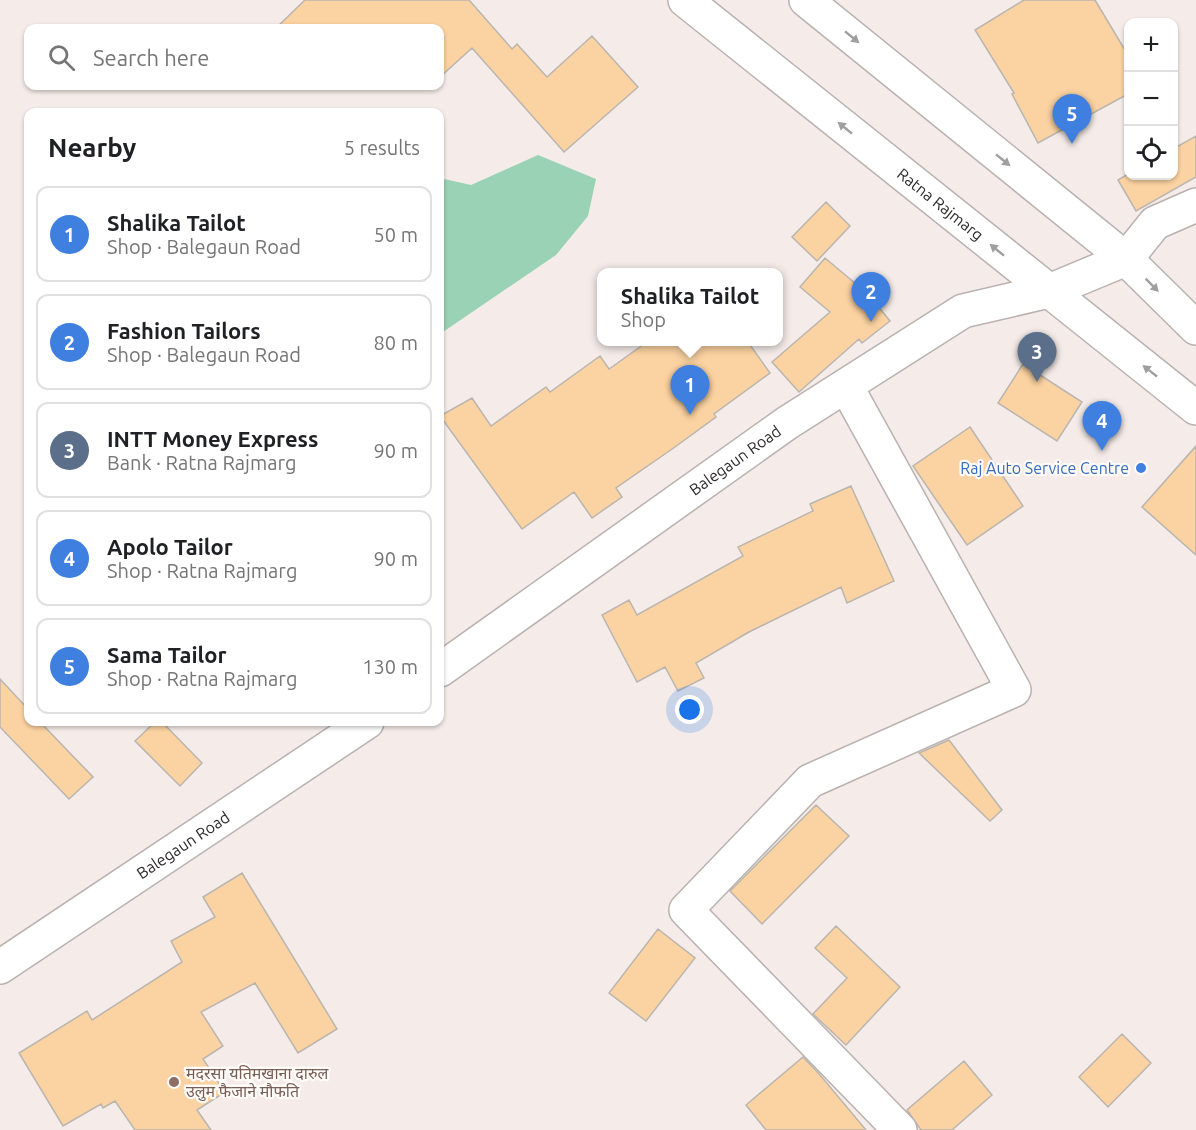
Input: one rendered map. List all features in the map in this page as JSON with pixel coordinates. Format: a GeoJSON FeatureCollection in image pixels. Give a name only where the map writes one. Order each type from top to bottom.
{"type":"FeatureCollection","features":[{"type":"Feature","properties":{"kind":"main road","name":"Ratna Rajmarg"},"geometry":{"type":"LineString","coordinates":[[685,0],[1064,285],[1196,408]]}},
{"type":"Feature","properties":{"kind":"main road"},"geometry":{"type":"LineString","coordinates":[[806,0],[1126,259],[1196,328]]}},
{"type":"Feature","properties":{"kind":"main road"},"geometry":{"type":"LineString","coordinates":[[1126,259],[1155,223],[1196,205]]}},
{"type":"Feature","properties":{"kind":"main road","name":"Balegaun Road"},"geometry":{"type":"LineString","coordinates":[[444,667],[787,423],[963,311],[1064,285],[1126,259]]}},
{"type":"Feature","properties":{"kind":"main road"},"geometry":{"type":"LineString","coordinates":[[846,386],[1014,690],[810,781],[686,910],[900,1130]]}},
{"type":"Feature","properties":{"kind":"main road","name":"Balegaun Road"},"geometry":{"type":"LineString","coordinates":[[0,967],[361,726]]}},
{"type":"Feature","properties":{"kind":"green space"},"geometry":{"type":"Polygon","coordinates":[[[538,155],[596,179],[588,216],[556,255],[444,331],[444,179],[471,185],[538,155]]]}},
{"type":"Feature","properties":{"kind":"building"},"geometry":{"type":"Polygon","coordinates":[[[305,0],[469,0],[512,49],[517,44],[547,77],[592,36],[638,87],[564,152],[472,48],[444,73],[444,24],[280,24],[305,0]]]}},
{"type":"Feature","properties":{"kind":"building"},"geometry":{"type":"Polygon","coordinates":[[[1024,0],[1095,0],[1124,48],[1124,96],[1038,143],[1012,94],[1014,93],[975,30],[1024,0]]]}},
{"type":"Feature","properties":{"kind":"building"},"geometry":{"type":"Polygon","coordinates":[[[1196,136],[1196,177],[1136,211],[1118,180],[1124,176],[1124,180],[1178,180],[1178,146],[1196,136]]]}},
{"type":"Feature","properties":{"kind":"building"},"geometry":{"type":"Polygon","coordinates":[[[826,202],[850,226],[817,261],[792,237],[826,202]]]}},
{"type":"Feature","properties":{"kind":"building"},"geometry":{"type":"Polygon","coordinates":[[[825,258],[868,294],[890,321],[862,343],[859,339],[799,392],[772,362],[830,312],[800,287],[825,258]]]}},
{"type":"Feature","properties":{"kind":"building"},"geometry":{"type":"Polygon","coordinates":[[[641,346],[751,346],[770,373],[714,414],[716,417],[616,488],[622,497],[592,518],[574,492],[522,529],[444,422],[444,414],[472,398],[491,426],[546,387],[550,392],[600,356],[609,369],[641,346]]]}},
{"type":"Feature","properties":{"kind":"building"},"geometry":{"type":"Polygon","coordinates":[[[1023,364],[1082,402],[1057,441],[998,403],[1023,364]]]}},
{"type":"Feature","properties":{"kind":"building"},"geometry":{"type":"Polygon","coordinates":[[[970,427],[1023,506],[967,545],[913,466],[970,427]]]}},
{"type":"Feature","properties":{"kind":"building"},"geometry":{"type":"Polygon","coordinates":[[[1196,446],[1196,555],[1142,507],[1196,446]]]}},
{"type":"Feature","properties":{"kind":"building"},"geometry":{"type":"Polygon","coordinates":[[[851,486],[894,581],[847,603],[841,587],[749,632],[696,663],[704,678],[678,691],[665,667],[637,682],[602,615],[629,600],[637,615],[743,556],[738,547],[813,511],[810,504],[851,486]]]}},
{"type":"Feature","properties":{"kind":"building"},"geometry":{"type":"Polygon","coordinates":[[[0,679],[24,705],[24,726],[44,726],[93,777],[69,799],[0,727],[0,679]]]}},
{"type":"Feature","properties":{"kind":"building"},"geometry":{"type":"Polygon","coordinates":[[[151,726],[166,726],[202,763],[180,786],[135,741],[151,726]]]}},
{"type":"Feature","properties":{"kind":"building"},"geometry":{"type":"Polygon","coordinates":[[[949,740],[1002,810],[990,821],[919,753],[949,740]]]}},
{"type":"Feature","properties":{"kind":"building"},"geometry":{"type":"Polygon","coordinates":[[[816,805],[849,836],[762,924],[730,891],[816,805]]]}},
{"type":"Feature","properties":{"kind":"building"},"geometry":{"type":"Polygon","coordinates":[[[242,873],[337,1029],[298,1053],[255,983],[201,1012],[223,1046],[203,1059],[225,1092],[197,1110],[211,1130],[135,1130],[115,1101],[103,1108],[101,1104],[63,1126],[19,1053],[87,1011],[92,1020],[182,962],[171,941],[215,917],[203,897],[242,873]]]}},
{"type":"Feature","properties":{"kind":"building"},"geometry":{"type":"Polygon","coordinates":[[[836,926],[900,987],[846,1045],[813,1014],[847,978],[815,948],[836,926]]]}},
{"type":"Feature","properties":{"kind":"building"},"geometry":{"type":"Polygon","coordinates":[[[658,929],[695,958],[646,1021],[609,993],[658,929]]]}},
{"type":"Feature","properties":{"kind":"building"},"geometry":{"type":"Polygon","coordinates":[[[1122,1034],[1151,1063],[1108,1107],[1079,1077],[1122,1034]]]}},
{"type":"Feature","properties":{"kind":"building"},"geometry":{"type":"Polygon","coordinates":[[[803,1057],[866,1130],[766,1130],[746,1105],[803,1057]]]}},
{"type":"Feature","properties":{"kind":"building"},"geometry":{"type":"Polygon","coordinates":[[[964,1061],[992,1095],[952,1130],[921,1130],[907,1110],[964,1061]]]}},
{"type":"Feature","properties":{"kind":"place","name":"Sama Tailor"},"geometry":{"type":"Point","coordinates":[1072,144]}},
{"type":"Feature","properties":{"kind":"place","name":"Fashion Tailors"},"geometry":{"type":"Point","coordinates":[871,322]}},
{"type":"Feature","properties":{"kind":"place","name":"INTT Money Express"},"geometry":{"type":"Point","coordinates":[1037,382]}},
{"type":"Feature","properties":{"kind":"place","name":"Shalika Tailot"},"geometry":{"type":"Point","coordinates":[690,415]}},
{"type":"Feature","properties":{"kind":"place","name":"Apolo Tailor"},"geometry":{"type":"Point","coordinates":[1102,451]}},
{"type":"Feature","properties":{"kind":"place","name":"Raj Auto Service Centre"},"geometry":{"type":"Point","coordinates":[1141,468]}},
{"type":"Feature","properties":{"kind":"place","name":"मदरसा यतिमखाना दारुल उलुम फैजाने माैफति"},"geometry":{"type":"Point","coordinates":[174,1082]}}]}
